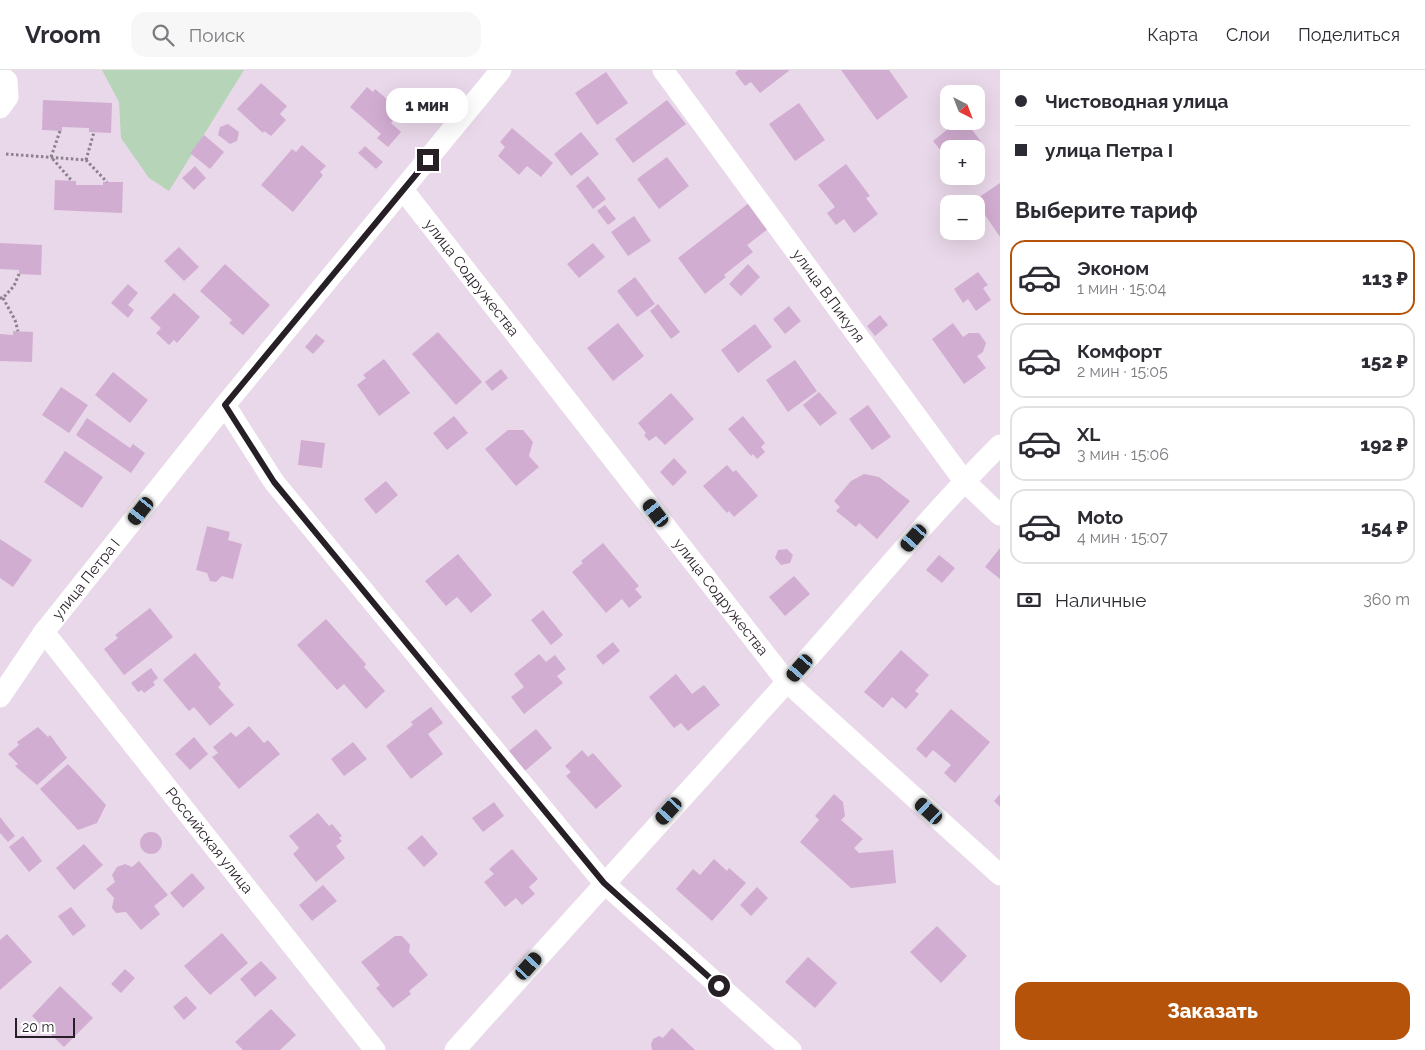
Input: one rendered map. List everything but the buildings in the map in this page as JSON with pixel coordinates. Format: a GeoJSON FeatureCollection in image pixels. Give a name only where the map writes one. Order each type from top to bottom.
{"type":"FeatureCollection","features":[{"type":"Feature","properties":{"kind":"street","name":"улица Петра I"},"geometry":{"type":"LineString","coordinates":[[0,697],[44,632],[225,405],[404,191],[501,70]]}},
{"type":"Feature","properties":{"kind":"street","name":"улица В.Пикуля"},"geometry":{"type":"LineString","coordinates":[[663,70],[964,481],[1000,515]]}},
{"type":"Feature","properties":{"kind":"street"},"geometry":{"type":"LineString","coordinates":[[0,75],[7,81],[4,103]]}},
{"type":"Feature","properties":{"kind":"street","name":"улица Содружества"},"geometry":{"type":"LineString","coordinates":[[404,191],[787,682],[1000,875]]}},
{"type":"Feature","properties":{"kind":"street"},"geometry":{"type":"LineString","coordinates":[[225,405],[274,482],[604,883],[791,1050]]}},
{"type":"Feature","properties":{"kind":"street"},"geometry":{"type":"LineString","coordinates":[[455,1050],[787,682],[964,481],[1000,445]]}},
{"type":"Feature","properties":{"kind":"street","name":"Российская улица"},"geometry":{"type":"LineString","coordinates":[[44,632],[374,1050]]}},
{"type":"Feature","properties":{"kind":"path"},"geometry":{"type":"LineString","coordinates":[[51,157],[60,131]]}},
{"type":"Feature","properties":{"kind":"path"},"geometry":{"type":"LineString","coordinates":[[86,160],[94,132]]}},
{"type":"Feature","properties":{"kind":"path"},"geometry":{"type":"LineString","coordinates":[[6,154],[86,160],[107,182]]}},
{"type":"Feature","properties":{"kind":"path"},"geometry":{"type":"LineString","coordinates":[[51,157],[72,180]]}},
{"type":"Feature","properties":{"kind":"path"},"geometry":{"type":"LineString","coordinates":[[18,331],[16,320],[2,298],[14,286],[19,274]]}},
{"type":"Feature","properties":{"kind":"green space"},"geometry":{"type":"Polygon","coordinates":[[[102,70],[244,70],[169,191],[149,178],[121,138],[119,102],[102,70]]]}},
{"type":"Feature","properties":{"kind":"route"},"geometry":{"type":"LineString","coordinates":[[428,160],[225,405],[274,482],[604,883],[719,986]]}}]}
